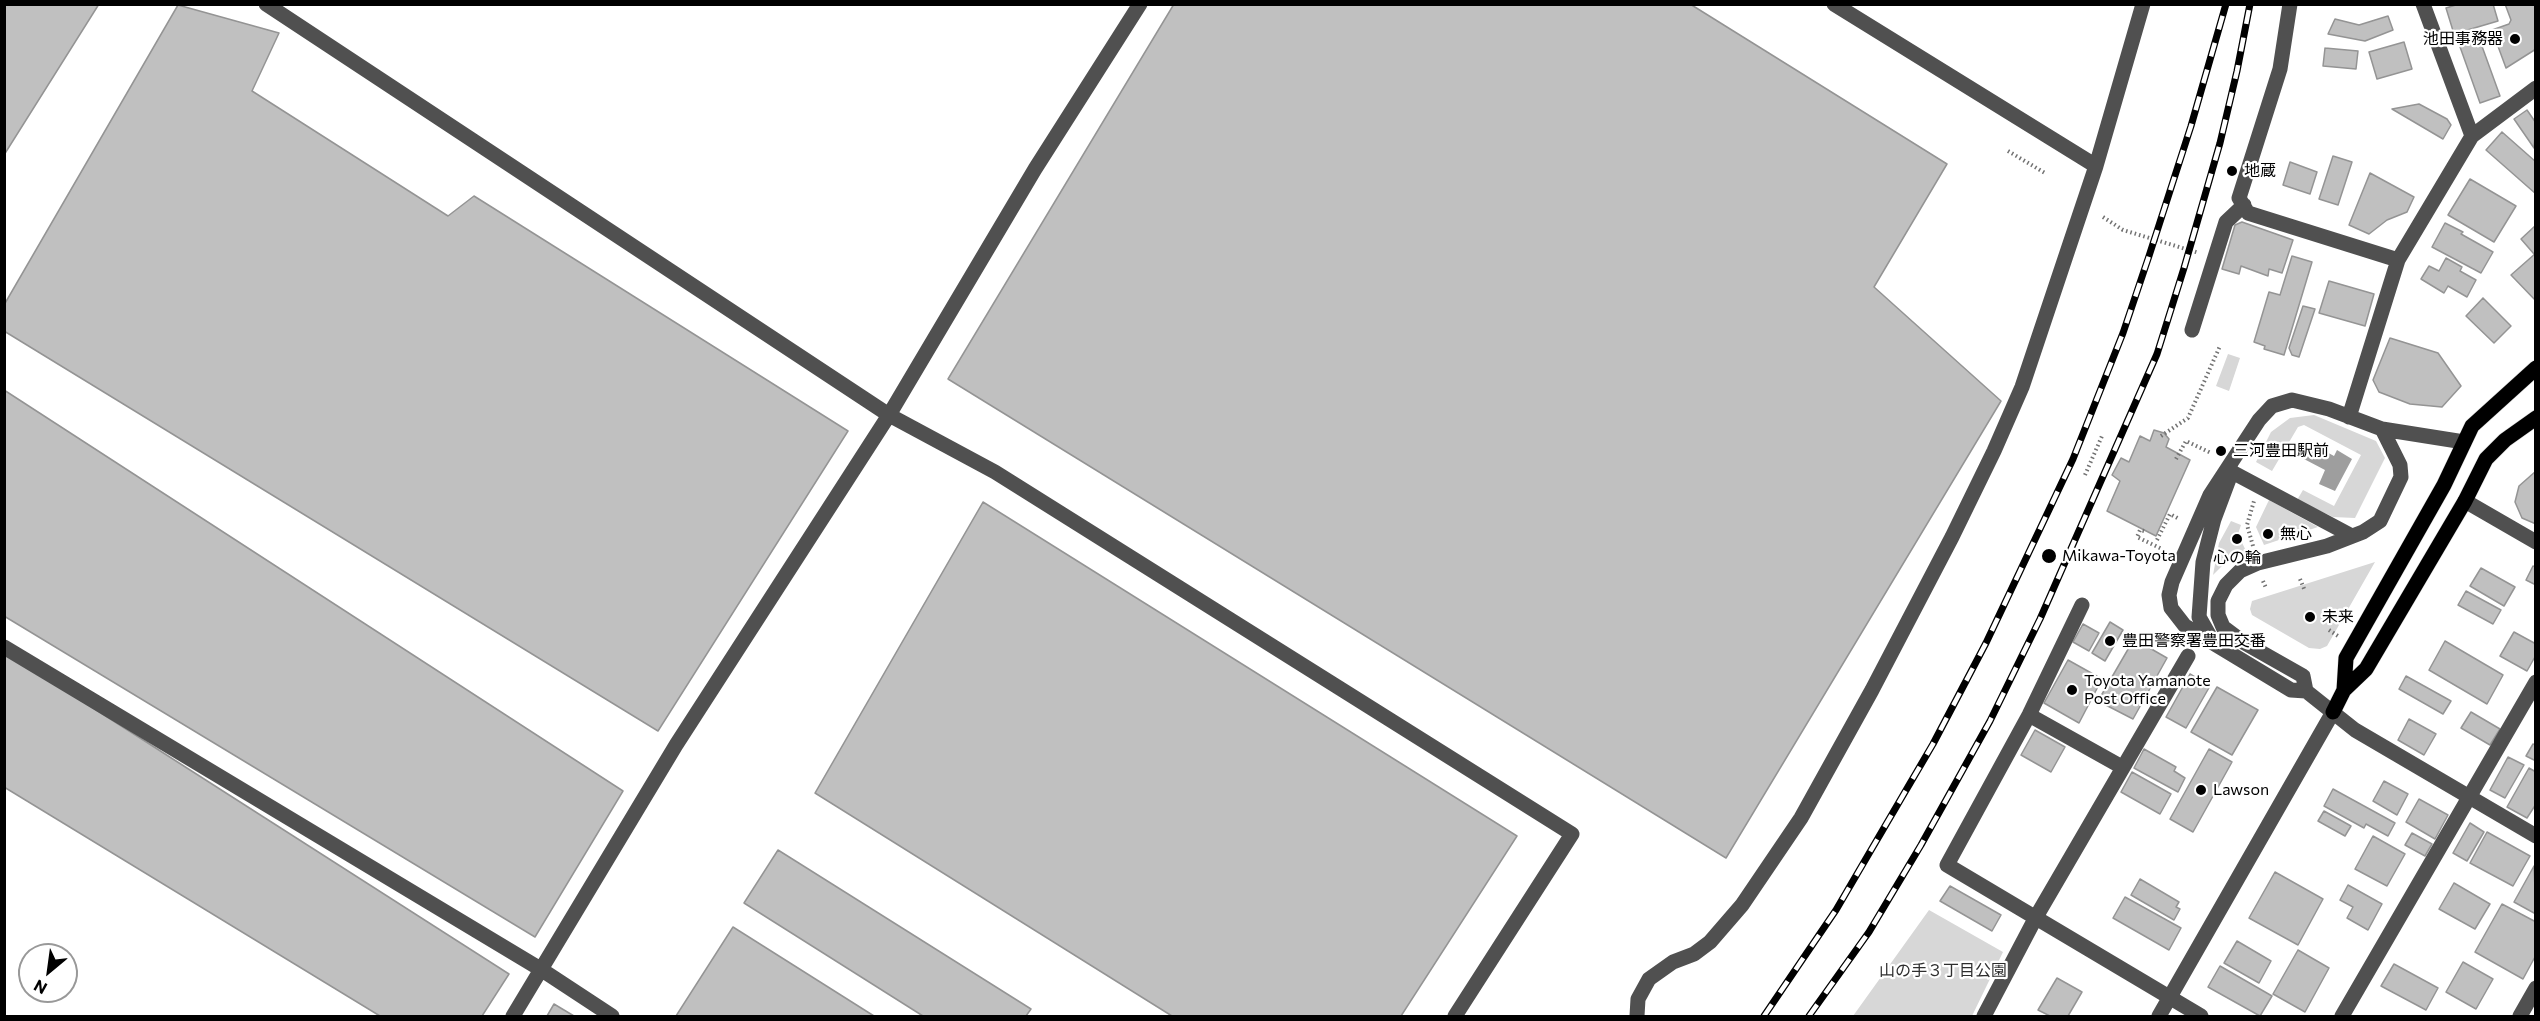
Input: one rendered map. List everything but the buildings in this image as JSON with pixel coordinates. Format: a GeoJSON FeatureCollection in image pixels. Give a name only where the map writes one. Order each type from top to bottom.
{"type":"FeatureCollection","features":[{"type":"Feature","properties":{"kind":"main road"},"geometry":{"type":"LineString","coordinates":[[2344,690],[2346,658],[2444,485],[2472,426],[2535,368]]}},
{"type":"Feature","properties":{"kind":"main road"},"geometry":{"type":"LineString","coordinates":[[2333,712],[2344,690],[2366,669],[2465,501],[2486,459],[2505,440],[2535,418]]}},
{"type":"Feature","properties":{"kind":"street"},"geometry":{"type":"LineString","coordinates":[[266,4],[888,415],[994,472],[1572,834],[1455,1017]]}},
{"type":"Feature","properties":{"kind":"street"},"geometry":{"type":"LineString","coordinates":[[513,1017],[676,745],[888,415],[1035,169],[1140,4]]}},
{"type":"Feature","properties":{"kind":"street"},"geometry":{"type":"LineString","coordinates":[[1834,4],[2096,166]]}},
{"type":"Feature","properties":{"kind":"street"},"geometry":{"type":"LineString","coordinates":[[1637,1017],[1638,999],[1649,979],[1673,962],[1694,954],[1710,942],[1742,905],[1801,818],[1872,690],[1952,537],[2022,387],[2096,166],[2143,4]]}},
{"type":"Feature","properties":{"kind":"street"},"geometry":{"type":"LineString","coordinates":[[2290,4],[2280,69],[2239,198],[2248,213],[2398,260]]}},
{"type":"Feature","properties":{"kind":"street"},"geometry":{"type":"LineString","coordinates":[[2423,4],[2472,136]]}},
{"type":"Feature","properties":{"kind":"street"},"geometry":{"type":"LineString","coordinates":[[2349,417],[2398,260],[2472,136],[2535,88]]}},
{"type":"Feature","properties":{"kind":"street"},"geometry":{"type":"LineString","coordinates":[[2192,330],[2226,222],[2244,205]]}},
{"type":"Feature","properties":{"kind":"street"},"geometry":{"type":"LineString","coordinates":[[2464,442],[2382,429],[2329,408],[2292,400],[2272,406],[2259,420],[2210,495],[2185,549],[2169,595],[2171,608],[2177,619],[2213,642],[2291,690],[2306,691],[2360,734],[2535,836]]}},
{"type":"Feature","properties":{"kind":"street"},"geometry":{"type":"LineString","coordinates":[[2306,691],[2304,676],[2243,642],[2223,627],[2218,615],[2218,601],[2226,585],[2240,571],[2258,563],[2327,546],[2380,521],[2401,477],[2400,465],[2382,429]]}},
{"type":"Feature","properties":{"kind":"street"},"geometry":{"type":"LineString","coordinates":[[2213,642],[2199,617],[2203,562],[2214,519],[2245,444]]}},
{"type":"Feature","properties":{"kind":"street"},"geometry":{"type":"LineString","coordinates":[[2232,472],[2352,536]]}},
{"type":"Feature","properties":{"kind":"street"},"geometry":{"type":"LineString","coordinates":[[2465,501],[2535,542]]}},
{"type":"Feature","properties":{"kind":"street"},"geometry":{"type":"LineString","coordinates":[[2082,605],[2029,716],[1947,865],[2201,1017]]}},
{"type":"Feature","properties":{"kind":"street"},"geometry":{"type":"LineString","coordinates":[[4,647],[542,970],[612,1017]]}},
{"type":"Feature","properties":{"kind":"street"},"geometry":{"type":"LineString","coordinates":[[1984,1017],[2036,917],[2188,656]]}},
{"type":"Feature","properties":{"kind":"street"},"geometry":{"type":"LineString","coordinates":[[2342,1017],[2535,682]]}},
{"type":"Feature","properties":{"kind":"street"},"geometry":{"type":"LineString","coordinates":[[2159,1017],[2333,712]]}},
{"type":"Feature","properties":{"kind":"street"},"geometry":{"type":"LineString","coordinates":[[2029,716],[2122,767]]}},
{"type":"Feature","properties":{"kind":"street"},"geometry":{"type":"LineString","coordinates":[[2520,1017],[2535,987]]}},
{"type":"Feature","properties":{"kind":"path"},"geometry":{"type":"LineString","coordinates":[[2008,151],[2045,173]]}},
{"type":"Feature","properties":{"kind":"path"},"geometry":{"type":"LineString","coordinates":[[2103,217],[2123,230],[2214,258]]}},
{"type":"Feature","properties":{"kind":"path"},"geometry":{"type":"LineString","coordinates":[[2161,436],[2188,418],[2220,346]]}},
{"type":"Feature","properties":{"kind":"path"},"geometry":{"type":"LineString","coordinates":[[2085,475],[2102,436]]}},
{"type":"Feature","properties":{"kind":"path"},"geometry":{"type":"LineString","coordinates":[[2176,459],[2186,441],[2211,453]]}},
{"type":"Feature","properties":{"kind":"path"},"geometry":{"type":"LineString","coordinates":[[2253,547],[2247,525],[2254,500]]}},
{"type":"Feature","properties":{"kind":"path"},"geometry":{"type":"LineString","coordinates":[[2157,540],[2170,514],[2179,519]]}},
{"type":"Feature","properties":{"kind":"path"},"geometry":{"type":"LineString","coordinates":[[2144,531],[2140,530],[2137,537],[2162,549]]}},
{"type":"Feature","properties":{"kind":"path"},"geometry":{"type":"LineString","coordinates":[[2300,579],[2304,591]]}},
{"type":"Feature","properties":{"kind":"path"},"geometry":{"type":"LineString","coordinates":[[2263,581],[2266,588]]}},
{"type":"Feature","properties":{"kind":"path"},"geometry":{"type":"LineString","coordinates":[[2329,630],[2341,638]]}},
{"type":"Feature","properties":{"kind":"green space"},"geometry":{"type":"Polygon","coordinates":[[[2228,354],[2240,358],[2229,391],[2216,386],[2228,354]]]}},
{"type":"Feature","properties":{"kind":"green space"},"geometry":{"type":"Polygon","coordinates":[[[2314,415],[2376,441],[2385,458],[2355,518],[2333,517],[2297,500],[2303,490],[2334,506],[2361,455],[2304,425],[2298,427],[2272,471],[2256,462],[2271,432],[2290,418],[2314,415]]]}},
{"type":"Feature","properties":{"kind":"green space"},"geometry":{"type":"Polygon","coordinates":[[[2269,500],[2318,527],[2264,545],[2256,527],[2269,500]]]}},
{"type":"Feature","properties":{"kind":"green space"},"geometry":{"type":"Polygon","coordinates":[[[2231,521],[2241,525],[2238,534],[2246,551],[2231,557],[2213,575],[2219,543],[2231,521]]]}},
{"type":"Feature","properties":{"kind":"green space"},"geometry":{"type":"Polygon","coordinates":[[[2375,562],[2327,646],[2320,649],[2309,648],[2252,615],[2250,609],[2252,601],[2375,562]]]}},
{"type":"Feature","properties":{"kind":"green space","name":"山の手３丁目公園"},"geometry":{"type":"Polygon","coordinates":[[[1929,910],[2003,952],[1972,1016],[1853,1016],[1929,910]]]}},
{"type":"Feature","properties":{"kind":"shaded area"},"geometry":{"type":"Polygon","coordinates":[[[2312,444],[2334,456],[2337,450],[2352,459],[2335,491],[2319,484],[2325,470],[2304,459],[2306,455],[2299,451],[2303,445],[2309,448],[2312,444]]]}},
{"type":"Feature","properties":{"kind":"railway"},"geometry":{"type":"LineString","coordinates":[[1764,1016],[1836,910],[1933,744],[1986,643],[2073,459],[2123,333],[2149,256],[2191,126],[2226,4]]}},
{"type":"Feature","properties":{"kind":"railway"},"geometry":{"type":"LineString","coordinates":[[1809,1016],[1869,932],[1921,845],[1990,721],[2040,619],[2157,354],[2220,143],[2250,4]]}},
{"type":"Feature","properties":{"kind":"place","name":"池田事務器"},"geometry":{"type":"Point","coordinates":[2515,39]}},
{"type":"Feature","properties":{"kind":"place","name":"地蔵"},"geometry":{"type":"Point","coordinates":[2232,171]}},
{"type":"Feature","properties":{"kind":"place","name":"三河豊田駅前"},"geometry":{"type":"Point","coordinates":[2221,451]}},
{"type":"Feature","properties":{"kind":"place","name":"無心"},"geometry":{"type":"Point","coordinates":[2268,534]}},
{"type":"Feature","properties":{"kind":"place","name":"心の輪"},"geometry":{"type":"Point","coordinates":[2237,539]}},
{"type":"Feature","properties":{"kind":"place","name":"Mikawa-Toyota"},"geometry":{"type":"Point","coordinates":[2049,556]}},
{"type":"Feature","properties":{"kind":"place","name":"未来"},"geometry":{"type":"Point","coordinates":[2310,617]}},
{"type":"Feature","properties":{"kind":"place","name":"豊田警察署豊田交番"},"geometry":{"type":"Point","coordinates":[2110,641]}},
{"type":"Feature","properties":{"kind":"place","name":"Toyota Yamanote Post Office"},"geometry":{"type":"Point","coordinates":[2072,690]}},
{"type":"Feature","properties":{"kind":"place","name":"Lawson"},"geometry":{"type":"Point","coordinates":[2201,790]}}]}
